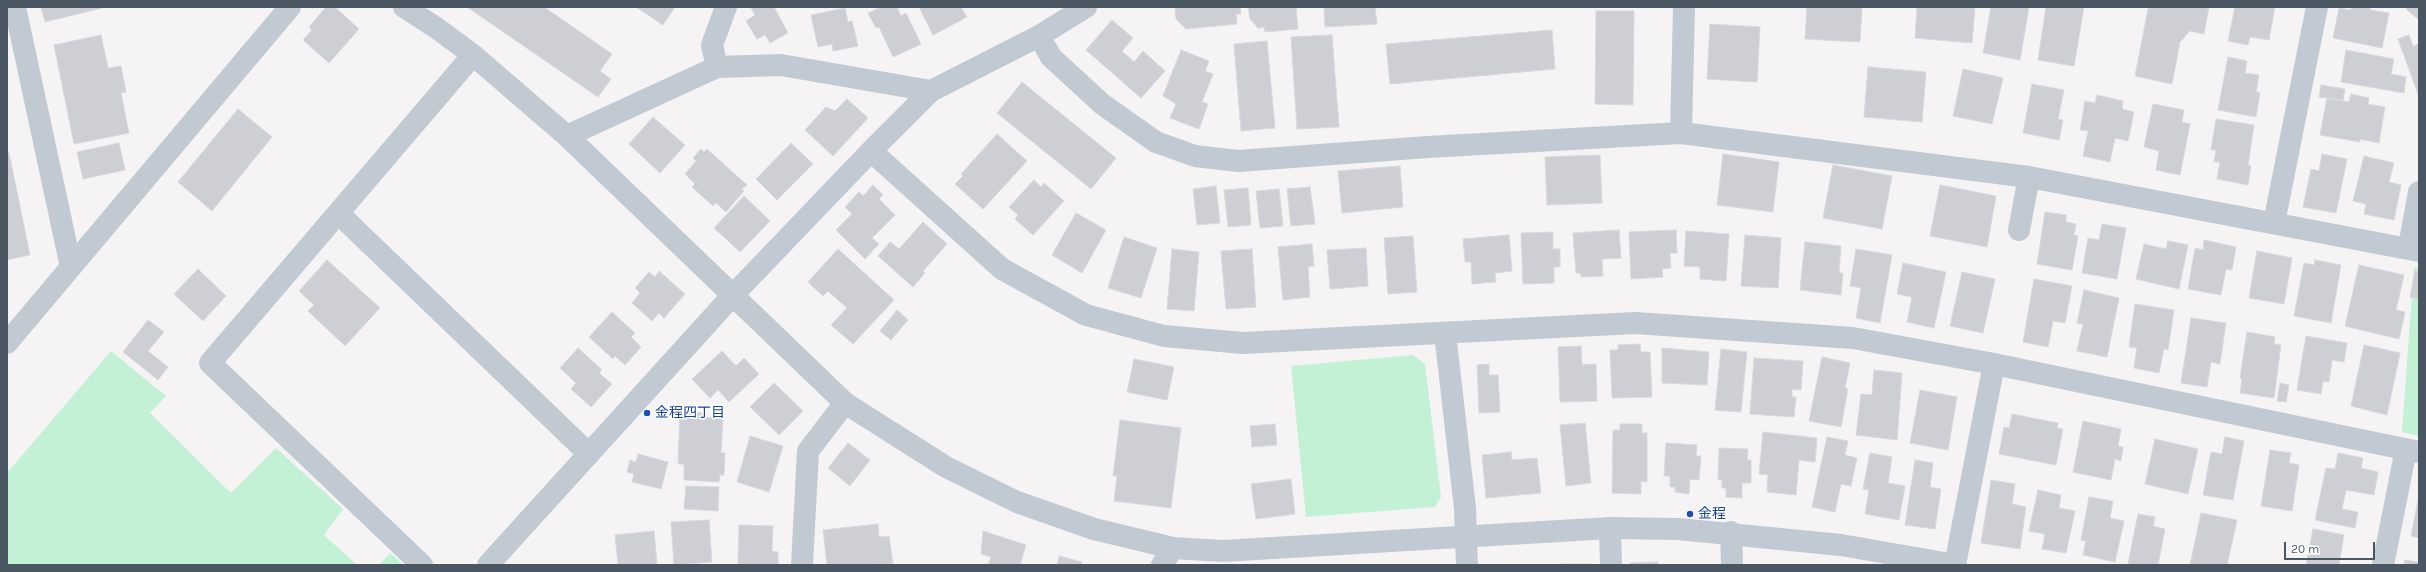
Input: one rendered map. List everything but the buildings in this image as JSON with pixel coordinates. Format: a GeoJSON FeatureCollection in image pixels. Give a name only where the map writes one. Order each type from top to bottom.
{"type":"FeatureCollection","features":[{"type":"Feature","properties":{"kind":"street"},"geometry":{"type":"LineString","coordinates":[[15,7],[71,267]]}},
{"type":"Feature","properties":{"kind":"street"},"geometry":{"type":"LineString","coordinates":[[7,343],[290,7]]}},
{"type":"Feature","properties":{"kind":"street"},"geometry":{"type":"LineString","coordinates":[[404,7],[438,29],[473,55],[566,136],[845,403],[884,425],[946,467],[1017,502],[1167,556],[1223,551],[1272,550],[1467,536],[1610,528],[1678,528],[1731,532],[1841,545],[1955,565],[1994,364]]}},
{"type":"Feature","properties":{"kind":"street"},"geometry":{"type":"LineString","coordinates":[[717,67],[712,45],[726,7]]}},
{"type":"Feature","properties":{"kind":"street"},"geometry":{"type":"LineString","coordinates":[[488,565],[733,295],[871,151],[931,91],[1039,36],[1086,7]]}},
{"type":"Feature","properties":{"kind":"street"},"geometry":{"type":"LineString","coordinates":[[1681,133],[1684,7]]}},
{"type":"Feature","properties":{"kind":"street"},"geometry":{"type":"LineString","coordinates":[[2274,223],[2317,7]]}},
{"type":"Feature","properties":{"kind":"street"},"geometry":{"type":"LineString","coordinates":[[1039,36],[1051,58],[1102,104],[1156,142],[1195,156],[1238,161],[1428,146],[1681,133],[2029,177],[2414,249],[2419,192]]}},
{"type":"Feature","properties":{"kind":"street"},"geometry":{"type":"LineString","coordinates":[[422,565],[210,363],[473,55]]}},
{"type":"Feature","properties":{"kind":"street"},"geometry":{"type":"LineString","coordinates":[[566,136],[717,67],[781,66],[931,91]]}},
{"type":"Feature","properties":{"kind":"street"},"geometry":{"type":"LineString","coordinates":[[871,151],[1002,269],[1086,315],[1164,336],[1243,343],[1635,323],[1853,338],[1994,364],[2412,451],[2383,565]]}},
{"type":"Feature","properties":{"kind":"street"},"geometry":{"type":"LineString","coordinates":[[2019,230],[2029,177]]}},
{"type":"Feature","properties":{"kind":"street"},"geometry":{"type":"LineString","coordinates":[[338,213],[588,454]]}},
{"type":"Feature","properties":{"kind":"street"},"geometry":{"type":"LineString","coordinates":[[1445,333],[1467,536],[1466,565]]}},
{"type":"Feature","properties":{"kind":"street"},"geometry":{"type":"LineString","coordinates":[[802,565],[808,451],[845,403]]}},
{"type":"Feature","properties":{"kind":"street"},"geometry":{"type":"LineString","coordinates":[[1610,528],[1611,565]]}},
{"type":"Feature","properties":{"kind":"street"},"geometry":{"type":"LineString","coordinates":[[1731,532],[1732,565]]}},
{"type":"Feature","properties":{"kind":"green space"},"geometry":{"type":"Polygon","coordinates":[[[2414,267],[2419,268],[2419,436],[2402,432],[2414,267]]]}},
{"type":"Feature","properties":{"kind":"green space"},"geometry":{"type":"Polygon","coordinates":[[[111,351],[166,396],[150,413],[231,493],[276,448],[343,509],[324,535],[357,565],[7,565],[7,473],[111,351]]]}},
{"type":"Feature","properties":{"kind":"green space"},"geometry":{"type":"Polygon","coordinates":[[[1413,355],[1425,364],[1441,497],[1435,507],[1306,517],[1291,366],[1413,355]]]}},
{"type":"Feature","properties":{"kind":"green space"},"geometry":{"type":"Polygon","coordinates":[[[390,553],[403,565],[379,565],[390,553]]]}},
{"type":"Feature","properties":{"kind":"place","name":"金程四丁目"},"geometry":{"type":"Point","coordinates":[647,413]}},
{"type":"Feature","properties":{"kind":"place","name":"金程"},"geometry":{"type":"Point","coordinates":[1690,514]}}]}
